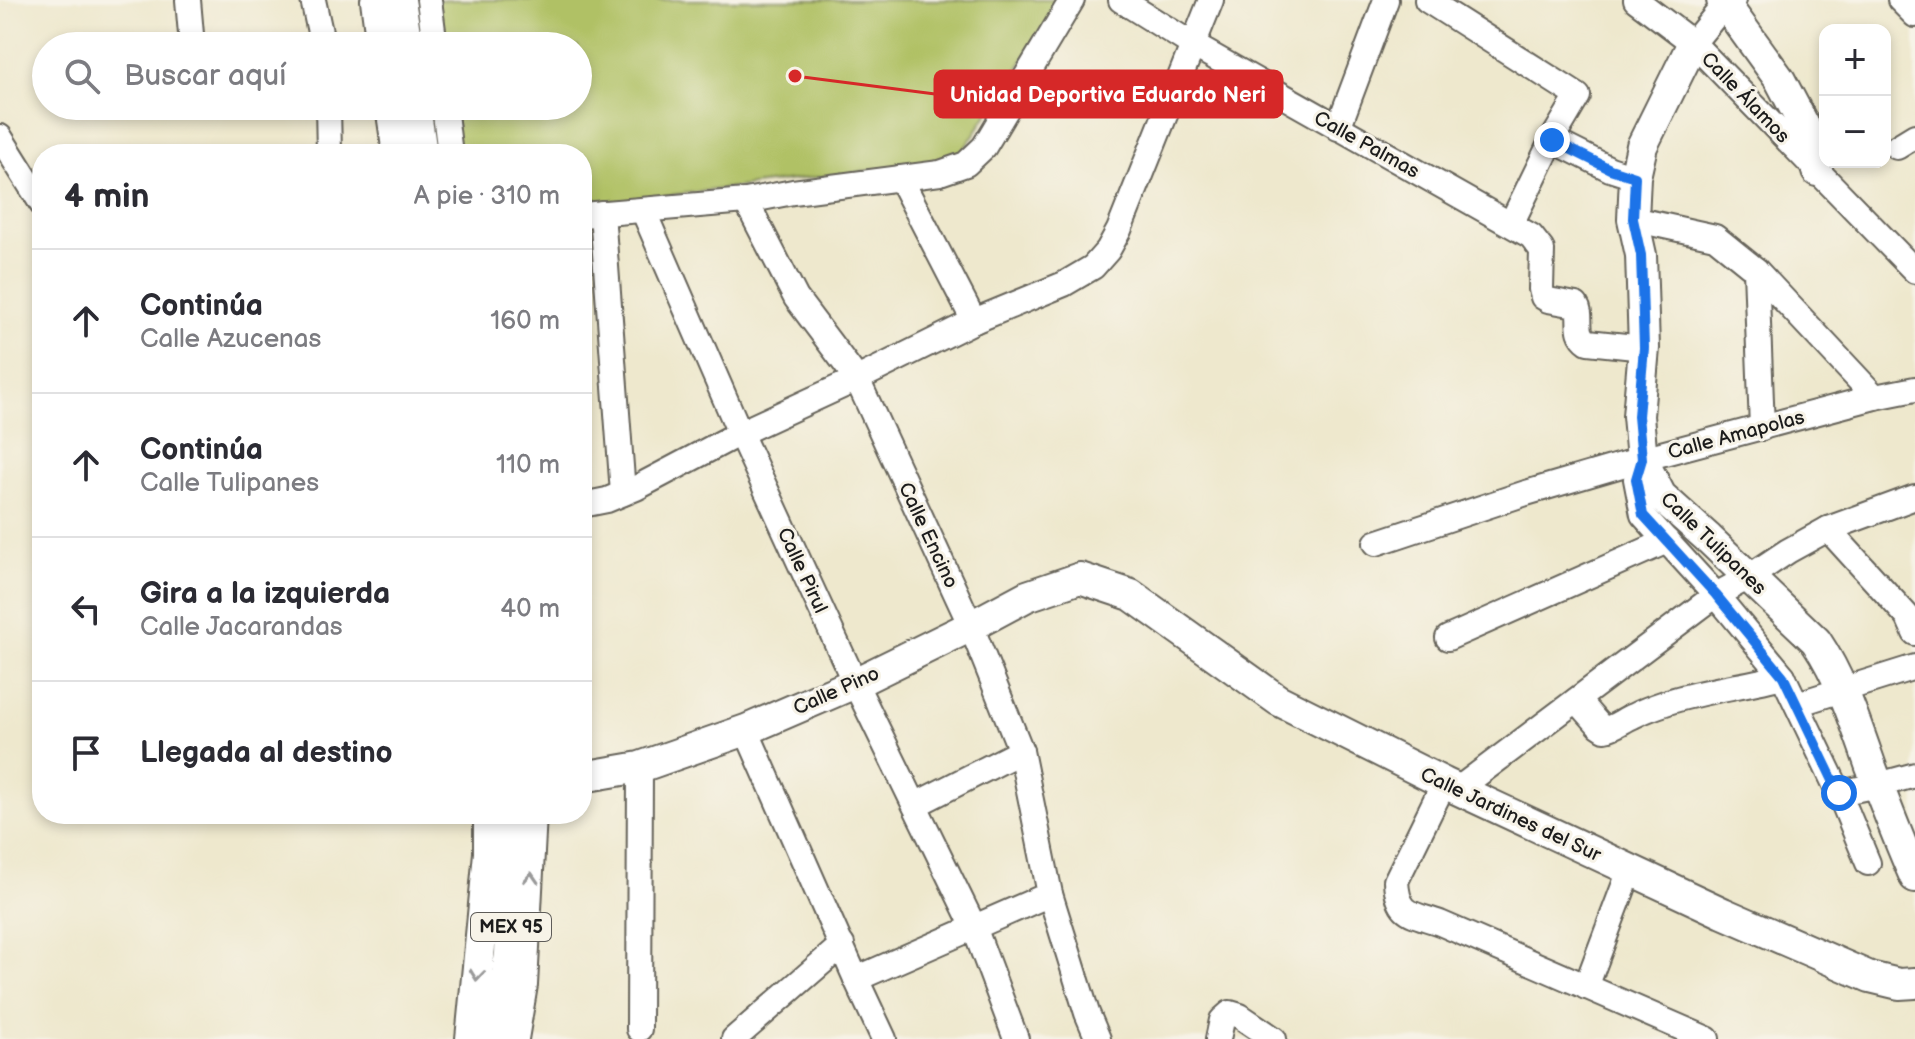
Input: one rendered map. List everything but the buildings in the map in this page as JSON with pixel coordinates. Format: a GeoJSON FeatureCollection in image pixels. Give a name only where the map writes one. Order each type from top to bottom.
{"type":"FeatureCollection","features":[{"type":"Feature","properties":{"kind":"main road"},"geometry":{"type":"LineString","coordinates":[[376,0],[380,32]]}},
{"type":"Feature","properties":{"kind":"main road"},"geometry":{"type":"LineString","coordinates":[[400,0],[405,32]]}},
{"type":"Feature","properties":{"kind":"main road"},"geometry":{"type":"LineString","coordinates":[[1726,1],[1780,80],[1809,135],[1817,171]]}},
{"type":"Feature","properties":{"kind":"main road","name":"Calle Tulipanes"},"geometry":{"type":"LineString","coordinates":[[1693,43],[1642,146],[1635,177],[1633,219],[1641,255],[1644,348],[1638,416],[1642,459],[1661,496],[1816,641],[1854,718],[1891,822],[1915,877]]}},
{"type":"Feature","properties":{"kind":"main road"},"geometry":{"type":"LineString","coordinates":[[393,120],[397,144]]}},
{"type":"Feature","properties":{"kind":"main road"},"geometry":{"type":"LineString","coordinates":[[417,120],[421,144]]}},
{"type":"Feature","properties":{"kind":"main road","name":"Calle Pino"},"geometry":{"type":"LineString","coordinates":[[592,775],[640,767],[746,730],[855,683],[1027,596],[1080,578]]}},
{"type":"Feature","properties":{"kind":"main road","name":"Calle Jardines del Sur"},"geometry":{"type":"LineString","coordinates":[[1080,578],[1131,595],[1278,700],[1450,786],[1870,977],[1899,984],[1915,983]]}},
{"type":"Feature","properties":{"kind":"main road","name":"MEX 95"},"geometry":{"type":"LineString","coordinates":[[471,1039],[489,853],[489,824]]}},
{"type":"Feature","properties":{"kind":"main road","name":"MEX 95"},"geometry":{"type":"LineString","coordinates":[[497,1039],[510,954],[514,824]]}},
{"type":"Feature","properties":{"kind":"street"},"geometry":{"type":"LineString","coordinates":[[188,0],[191,32]]}},
{"type":"Feature","properties":{"kind":"street"},"geometry":{"type":"LineString","coordinates":[[313,0],[320,32]]}},
{"type":"Feature","properties":{"kind":"street"},"geometry":{"type":"LineString","coordinates":[[363,0],[368,32]]}},
{"type":"Feature","properties":{"kind":"street"},"geometry":{"type":"LineString","coordinates":[[429,0],[433,32]]}},
{"type":"Feature","properties":{"kind":"street"},"geometry":{"type":"LineString","coordinates":[[623,493],[592,214],[746,201],[940,173],[966,164],[984,147],[1072,0]]}},
{"type":"Feature","properties":{"kind":"street","name":"Calle Palmas"},"geometry":{"type":"LineString","coordinates":[[1121,0],[1193,45],[1521,230]]}},
{"type":"Feature","properties":{"kind":"street"},"geometry":{"type":"LineString","coordinates":[[592,503],[636,488],[740,433],[974,321],[1064,284],[1093,267],[1108,250],[1119,230],[1211,0]]}},
{"type":"Feature","properties":{"kind":"street"},"geometry":{"type":"LineString","coordinates":[[1338,128],[1386,0]]}},
{"type":"Feature","properties":{"kind":"street"},"geometry":{"type":"LineString","coordinates":[[1427,0],[1578,96],[1552,140],[1521,230],[1542,250],[1543,297],[1576,305],[1580,310],[1579,332],[1583,338],[1588,342],[1644,348]]}},
{"type":"Feature","properties":{"kind":"street","name":"Calle Álamos"},"geometry":{"type":"LineString","coordinates":[[1636,0],[1693,43],[1915,271]]}},
{"type":"Feature","properties":{"kind":"street"},"geometry":{"type":"LineString","coordinates":[[1900,0],[1915,15]]}},
{"type":"Feature","properties":{"kind":"street"},"geometry":{"type":"LineString","coordinates":[[1693,43],[1726,1]]}},
{"type":"Feature","properties":{"kind":"street"},"geometry":{"type":"LineString","coordinates":[[328,120],[329,144]]}},
{"type":"Feature","properties":{"kind":"street"},"geometry":{"type":"LineString","coordinates":[[381,120],[385,144]]}},
{"type":"Feature","properties":{"kind":"street"},"geometry":{"type":"LineString","coordinates":[[446,120],[449,144]]}},
{"type":"Feature","properties":{"kind":"street"},"geometry":{"type":"LineString","coordinates":[[0,137],[32,188]]}},
{"type":"Feature","properties":{"kind":"street"},"geometry":{"type":"LineString","coordinates":[[1552,140],[1610,169],[1635,177]]}},
{"type":"Feature","properties":{"kind":"street"},"geometry":{"type":"LineString","coordinates":[[900,178],[974,321]]}},
{"type":"Feature","properties":{"kind":"street","name":"Calle Encino"},"geometry":{"type":"LineString","coordinates":[[746,201],[796,298],[857,379],[971,626],[1021,751],[1050,894],[1098,1039]]}},
{"type":"Feature","properties":{"kind":"street","name":"Calle Pirul"},"geometry":{"type":"LineString","coordinates":[[643,210],[740,433],[855,683],[974,927],[1016,1039]]}},
{"type":"Feature","properties":{"kind":"street"},"geometry":{"type":"LineString","coordinates":[[1633,219],[1715,237],[1756,270],[1875,397]]}},
{"type":"Feature","properties":{"kind":"street"},"geometry":{"type":"LineString","coordinates":[[1756,270],[1762,428]]}},
{"type":"Feature","properties":{"kind":"street","name":"Calle Amapolas"},"geometry":{"type":"LineString","coordinates":[[1376,543],[1526,493],[1642,459],[1915,389]]}},
{"type":"Feature","properties":{"kind":"street"},"geometry":{"type":"LineString","coordinates":[[1642,459],[1636,479],[1643,515],[1716,595],[1783,676],[1839,793],[1868,863]]}},
{"type":"Feature","properties":{"kind":"street"},"geometry":{"type":"LineString","coordinates":[[1707,1039],[1404,910],[1397,898],[1396,881],[1450,786],[1577,700],[1716,595],[1828,529],[1915,497]]}},
{"type":"Feature","properties":{"kind":"street"},"geometry":{"type":"LineString","coordinates":[[1828,529],[1908,617],[1915,633]]}},
{"type":"Feature","properties":{"kind":"street"},"geometry":{"type":"LineString","coordinates":[[1448,638],[1667,541]]}},
{"type":"Feature","properties":{"kind":"street"},"geometry":{"type":"LineString","coordinates":[[1797,704],[1915,667]]}},
{"type":"Feature","properties":{"kind":"street"},"geometry":{"type":"LineString","coordinates":[[1577,700],[1605,729],[1656,705],[1689,695],[1783,676]]}},
{"type":"Feature","properties":{"kind":"street"},"geometry":{"type":"LineString","coordinates":[[746,730],[882,1038]]}},
{"type":"Feature","properties":{"kind":"street"},"geometry":{"type":"LineString","coordinates":[[915,805],[1021,751]]}},
{"type":"Feature","properties":{"kind":"street"},"geometry":{"type":"LineString","coordinates":[[639,1029],[640,767]]}},
{"type":"Feature","properties":{"kind":"street"},"geometry":{"type":"LineString","coordinates":[[1839,793],[1915,775]]}},
{"type":"Feature","properties":{"kind":"street"},"geometry":{"type":"LineString","coordinates":[[516,1039],[525,985],[533,824]]}},
{"type":"Feature","properties":{"kind":"street"},"geometry":{"type":"LineString","coordinates":[[1586,987],[1630,870]]}},
{"type":"Feature","properties":{"kind":"street"},"geometry":{"type":"LineString","coordinates":[[856,979],[1050,894]]}},
{"type":"Feature","properties":{"kind":"street"},"geometry":{"type":"LineString","coordinates":[[734,1039],[842,945]]}},
{"type":"Feature","properties":{"kind":"street"},"geometry":{"type":"LineString","coordinates":[[1218,1039],[1222,1020],[1230,1013],[1240,1016],[1274,1039]]}},
{"type":"Feature","properties":{"kind":"green space"},"geometry":{"type":"Polygon","coordinates":[[[419,0],[1063,0],[957,160],[592,205],[592,144],[450,144],[445,120],[592,120],[592,32],[426,32],[419,0]]]}},
{"type":"Feature","properties":{"kind":"place","name":"Unidad Deportiva Eduardo Neri"},"geometry":{"type":"Point","coordinates":[795,76]}},
{"type":"Feature","properties":{"kind":"route"},"geometry":{"type":"LineString","coordinates":[[1552,140],[1610,169],[1635,177],[1633,219],[1641,255],[1644,348],[1638,416],[1642,459],[1636,479],[1643,515],[1716,595],[1783,676],[1839,793]]}}]}
